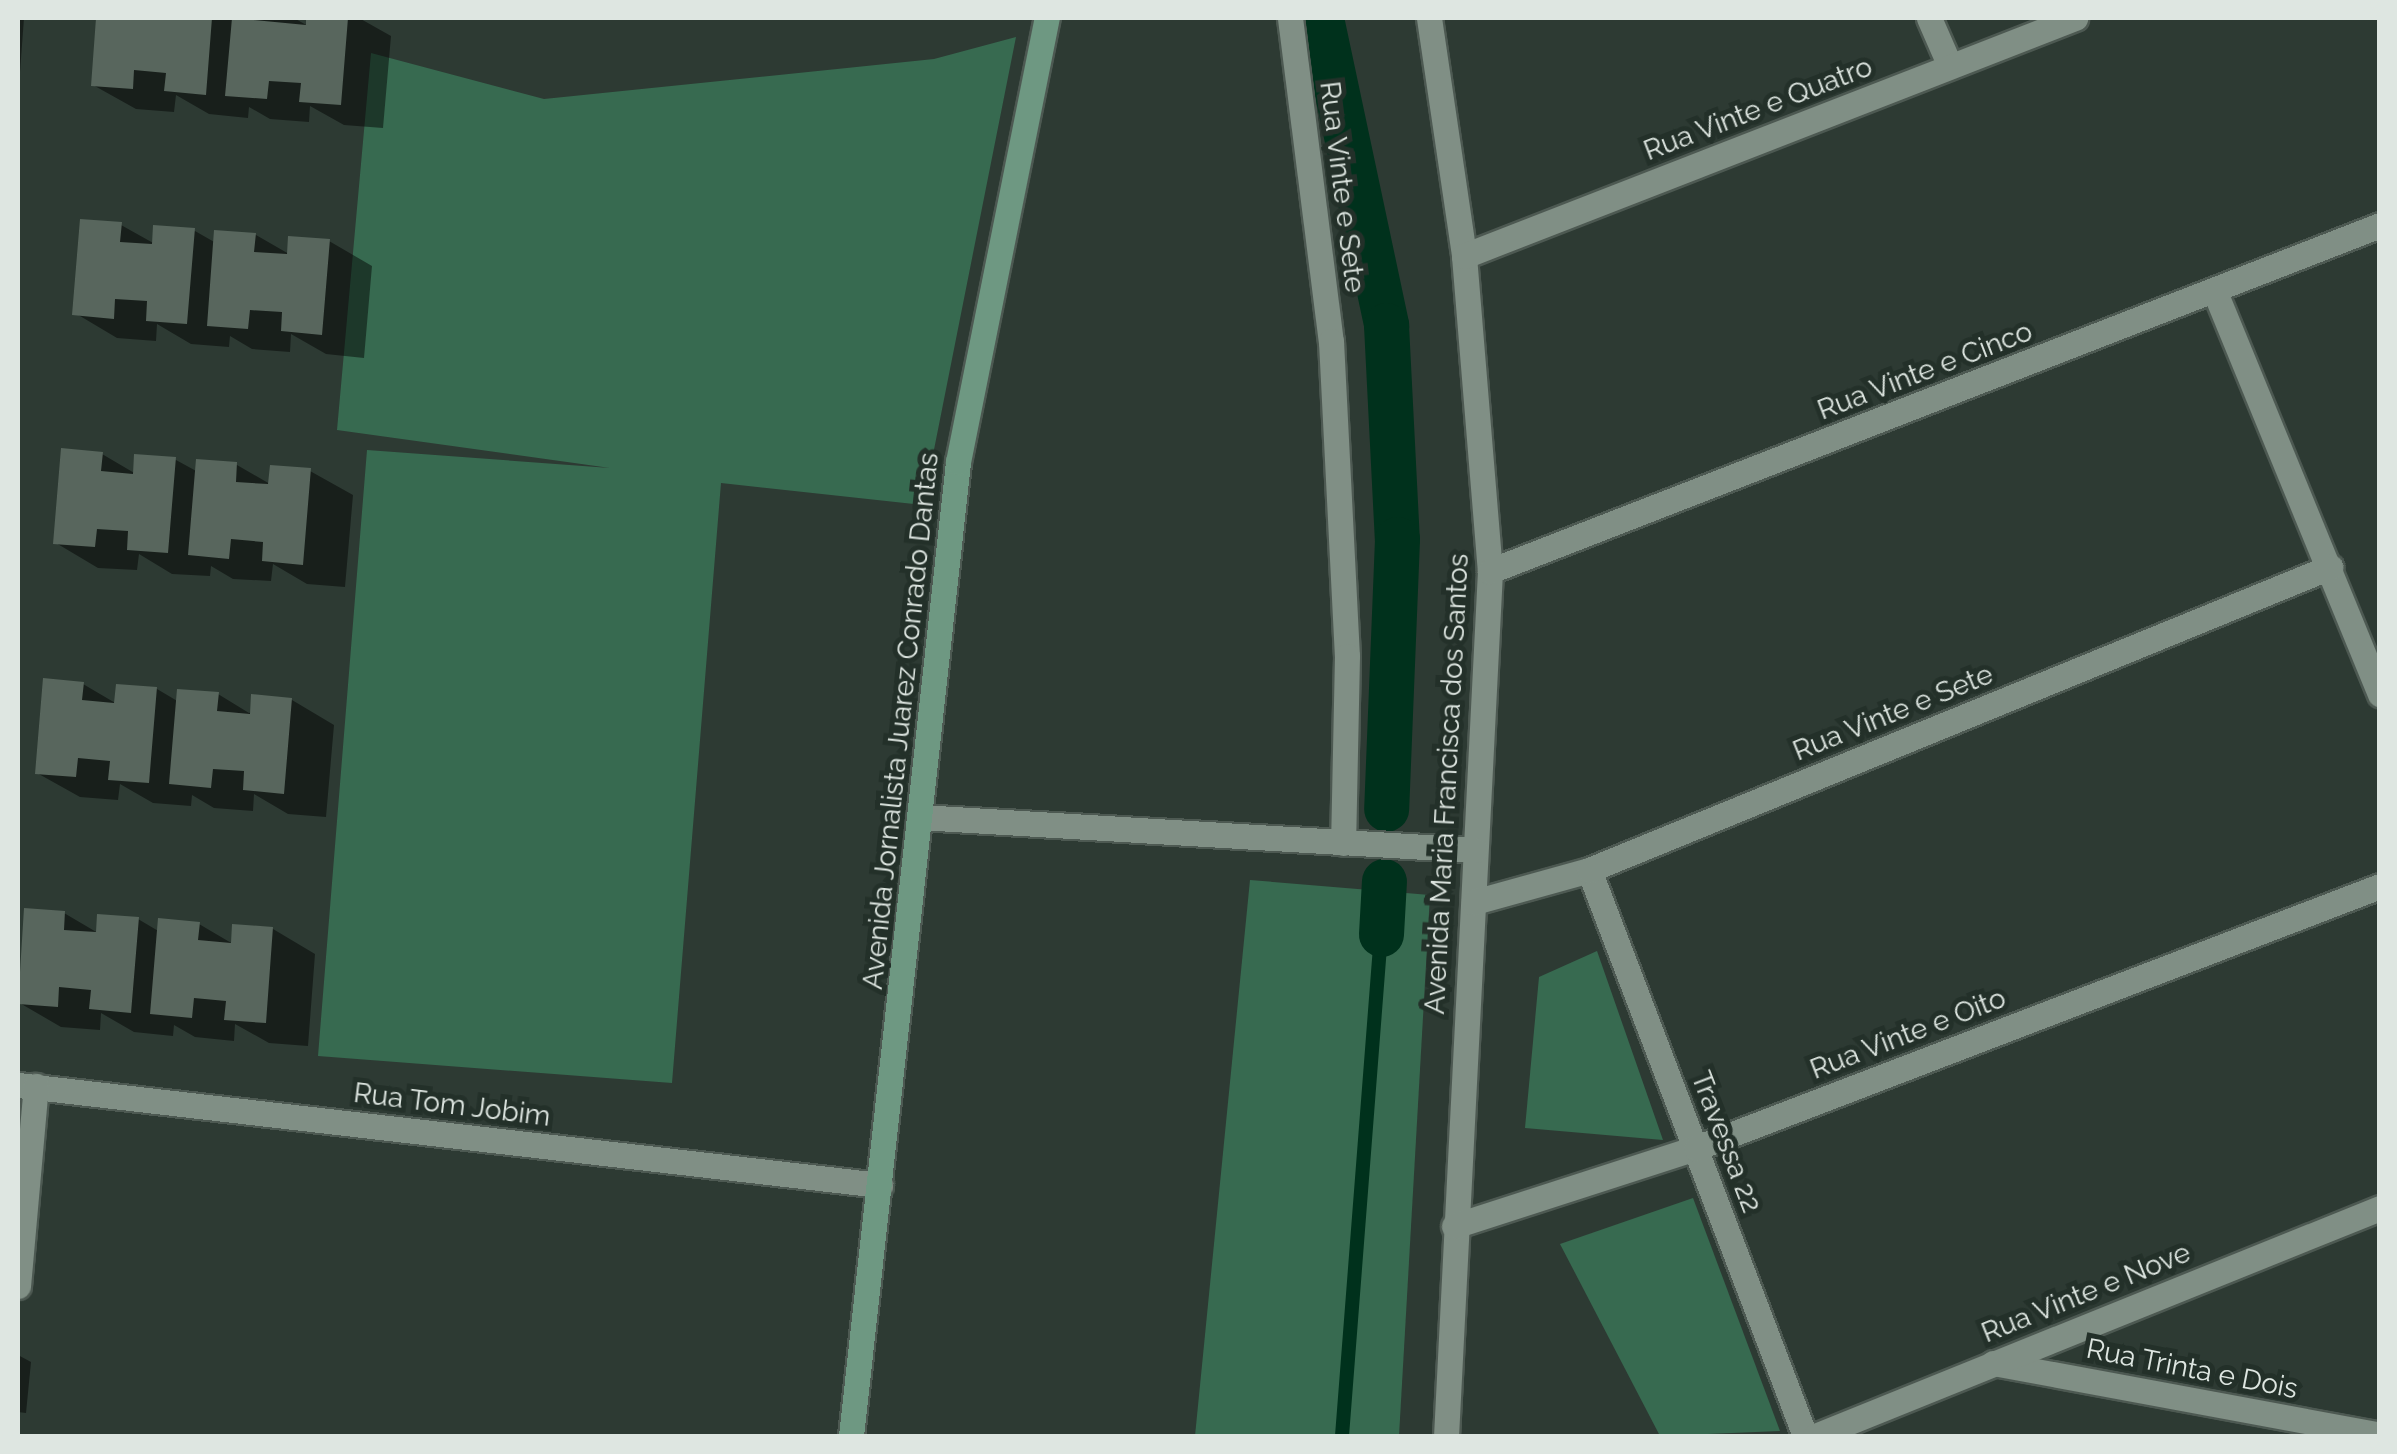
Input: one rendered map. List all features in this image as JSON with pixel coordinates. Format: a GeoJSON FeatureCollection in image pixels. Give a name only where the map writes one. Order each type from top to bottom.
{"type":"FeatureCollection","features":[{"type":"Feature","properties":{"kind":"main road","name":"Avenida Jornalista Juarez Conrado Dantas"},"geometry":{"type":"LineString","coordinates":[[851,1436],[958,462],[1047,18]]}},
{"type":"Feature","properties":{"kind":"street","name":"Rua Vinte e Sete"},"geometry":{"type":"LineString","coordinates":[[1290,18],[1331,342],[1347,656],[1344,843]]}},
{"type":"Feature","properties":{"kind":"street","name":"Avenida Maria Francisca dos Santos"},"geometry":{"type":"LineString","coordinates":[[1429,18],[1464,256],[1490,571],[1446,1436]]}},
{"type":"Feature","properties":{"kind":"street"},"geometry":{"type":"LineString","coordinates":[[1929,18],[1950,66]]}},
{"type":"Feature","properties":{"kind":"street","name":"Rua Vinte e Quatro"},"geometry":{"type":"LineString","coordinates":[[1464,256],[2075,18]]}},
{"type":"Feature","properties":{"kind":"street","name":"Rua Vinte e Cinco"},"geometry":{"type":"LineString","coordinates":[[1490,571],[2380,225]]}},
{"type":"Feature","properties":{"kind":"street"},"geometry":{"type":"LineString","coordinates":[[2215,292],[2380,695]]}},
{"type":"Feature","properties":{"kind":"street","name":"Rua Vinte e Sete"},"geometry":{"type":"LineString","coordinates":[[1474,902],[1589,870],[2330,567]]}},
{"type":"Feature","properties":{"kind":"street"},"geometry":{"type":"LineString","coordinates":[[920,817],[1476,850]]}},
{"type":"Feature","properties":{"kind":"street","name":"Travessa 22"},"geometry":{"type":"LineString","coordinates":[[1589,870],[1806,1436]]}},
{"type":"Feature","properties":{"kind":"street","name":"Rua Vinte e Oito"},"geometry":{"type":"LineString","coordinates":[[1454,1226],[1696,1148],[2380,886]]}},
{"type":"Feature","properties":{"kind":"street"},"geometry":{"type":"LineString","coordinates":[[18,1286],[27,1085]]}},
{"type":"Feature","properties":{"kind":"street","name":"Rua Tom Jobim"},"geometry":{"type":"LineString","coordinates":[[27,1085],[880,1185]]}},
{"type":"Feature","properties":{"kind":"street","name":"Rua Vinte e Nove"},"geometry":{"type":"LineString","coordinates":[[1815,1436],[2380,1208]]}},
{"type":"Feature","properties":{"kind":"street","name":"Rua Trinta e Dois"},"geometry":{"type":"LineString","coordinates":[[1993,1362],[2380,1435]]}},
{"type":"Feature","properties":{"kind":"green space"},"geometry":{"type":"Polygon","coordinates":[[[1016,37],[923,505],[721,483],[672,1083],[318,1056],[367,450],[610,468],[337,430],[371,53],[544,99],[934,59],[1016,37]]]}},
{"type":"Feature","properties":{"kind":"green space"},"geometry":{"type":"Polygon","coordinates":[[[1250,880],[1430,895],[1399,1436],[1195,1436],[1250,880]]]}},
{"type":"Feature","properties":{"kind":"green space"},"geometry":{"type":"Polygon","coordinates":[[[1597,951],[1663,1140],[1525,1128],[1539,977],[1597,951]]]}},
{"type":"Feature","properties":{"kind":"green space"},"geometry":{"type":"Polygon","coordinates":[[[1693,1198],[1780,1431],[1660,1436],[1560,1244],[1693,1198]]]}},
{"type":"Feature","properties":{"kind":"building"},"geometry":{"type":"Polygon","coordinates":[[[96,18],[212,18],[206,95],[164,91],[166,73],[134,70],[133,89],[91,86],[96,18]]]}},
{"type":"Feature","properties":{"kind":"building"},"geometry":{"type":"Polygon","coordinates":[[[232,18],[306,25],[306,18],[348,18],[341,105],[299,102],[301,83],[269,81],[267,99],[225,96],[232,18]]]}},
{"type":"Feature","properties":{"kind":"building"},"geometry":{"type":"Polygon","coordinates":[[[80,219],[122,222],[120,242],[152,244],[153,225],[195,228],[187,324],[146,321],[147,301],[115,299],[114,319],[72,315],[80,219]]]}},
{"type":"Feature","properties":{"kind":"building"},"geometry":{"type":"Polygon","coordinates":[[[214,230],[256,233],[254,252],[287,254],[288,236],[330,239],[322,335],[281,331],[282,312],[250,310],[248,329],[207,326],[214,230]]]}},
{"type":"Feature","properties":{"kind":"building"},"geometry":{"type":"Polygon","coordinates":[[[61,448],[103,452],[101,471],[133,474],[134,454],[176,457],[168,553],[127,550],[128,531],[97,529],[95,547],[53,544],[61,448]]]}},
{"type":"Feature","properties":{"kind":"building"},"geometry":{"type":"Polygon","coordinates":[[[196,459],[237,462],[236,482],[268,484],[270,465],[311,468],[303,565],[262,561],[263,542],[231,539],[229,559],[188,555],[196,459]]]}},
{"type":"Feature","properties":{"kind":"building"},"geometry":{"type":"Polygon","coordinates":[[[43,678],[84,682],[82,700],[114,703],[116,684],[157,687],[149,783],[108,780],[110,761],[78,758],[76,777],[35,774],[43,678]]]}},
{"type":"Feature","properties":{"kind":"building"},"geometry":{"type":"Polygon","coordinates":[[[177,689],[219,692],[217,711],[250,714],[251,694],[292,698],[284,794],[243,790],[244,771],[213,769],[211,788],[169,784],[177,689]]]}},
{"type":"Feature","properties":{"kind":"building"},"geometry":{"type":"Polygon","coordinates":[[[24,908],[65,911],[64,930],[96,932],[97,914],[139,917],[131,1013],[89,1009],[91,990],[59,987],[58,1007],[18,1004],[24,908]]]}},
{"type":"Feature","properties":{"kind":"building"},"geometry":{"type":"Polygon","coordinates":[[[158,918],[200,922],[198,940],[231,943],[232,924],[273,927],[266,1023],[224,1020],[226,1001],[194,998],[192,1018],[150,1014],[158,918]]]}},
{"type":"Feature","properties":{"kind":"waterway"},"geometry":{"type":"LineString","coordinates":[[1321,18],[1386,325],[1397,539],[1386,809]]}},
{"type":"Feature","properties":{"kind":"waterway"},"geometry":{"type":"LineString","coordinates":[[1381,934],[1384,881]]}},
{"type":"Feature","properties":{"kind":"waterway"},"geometry":{"type":"LineString","coordinates":[[1342,1436],[1381,934]]}}]}
